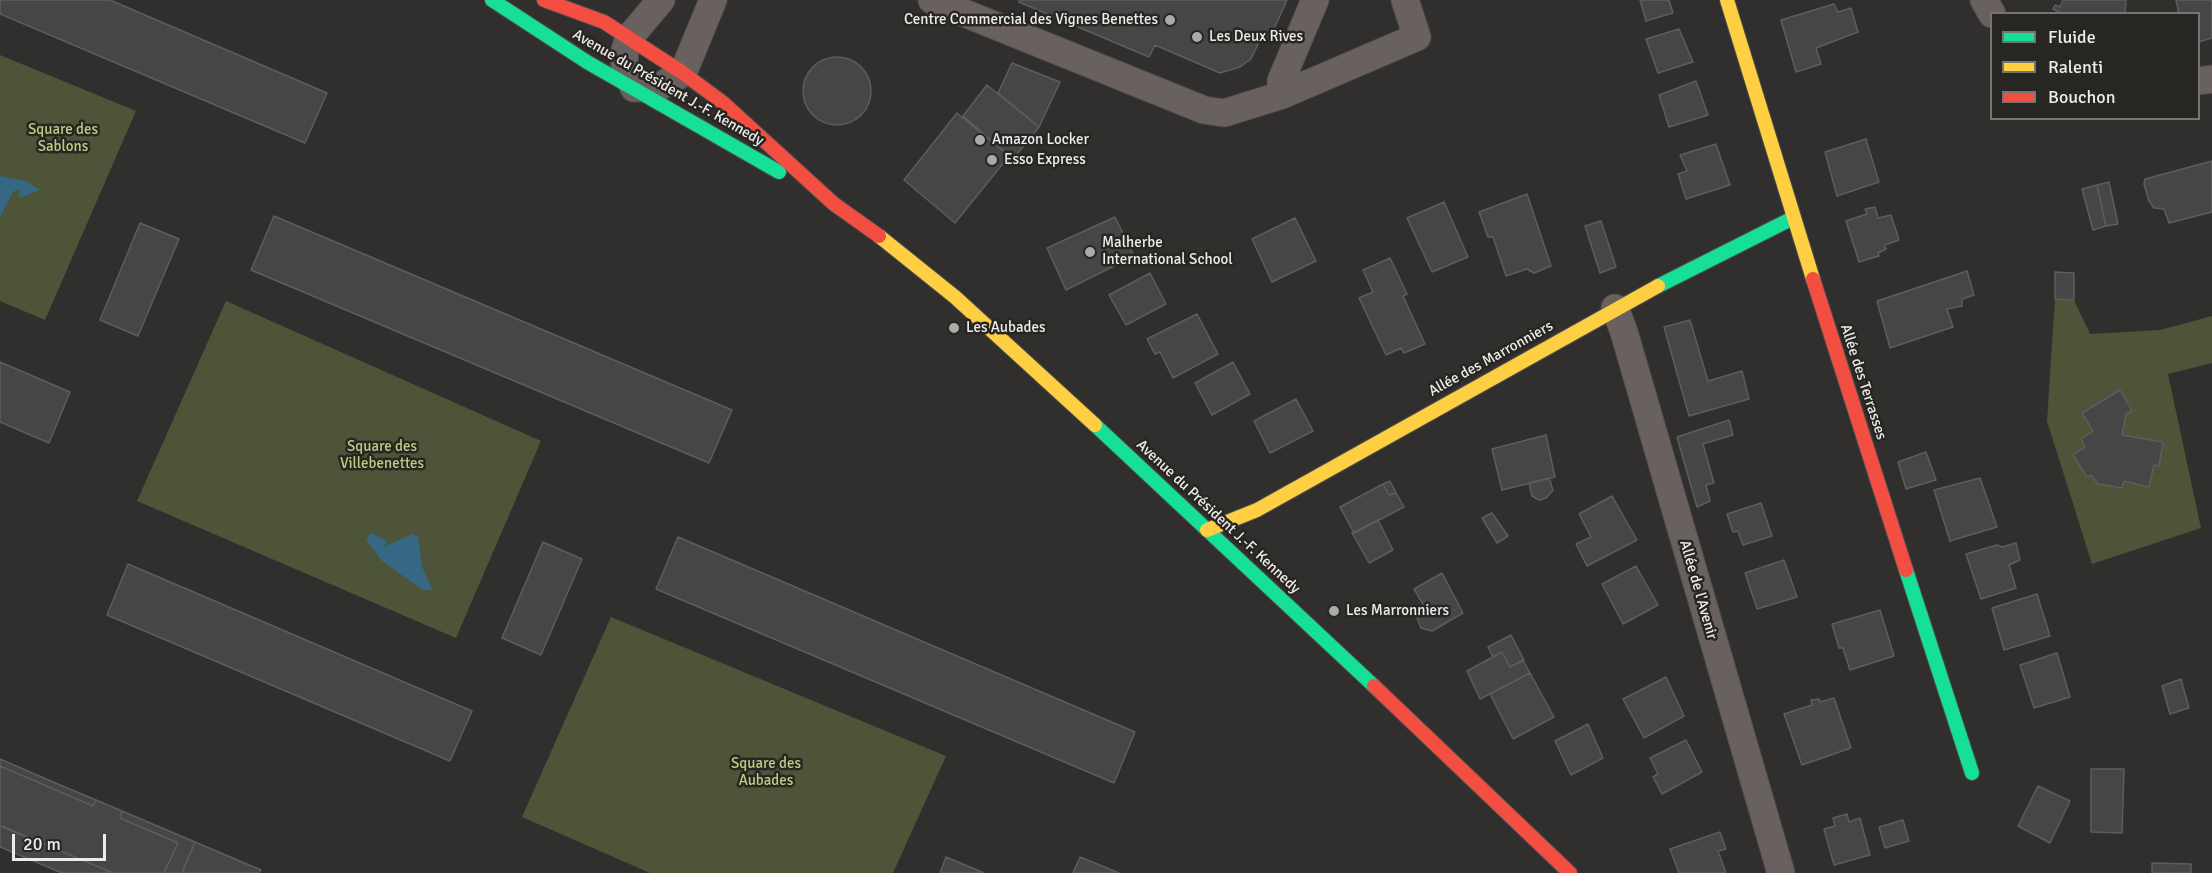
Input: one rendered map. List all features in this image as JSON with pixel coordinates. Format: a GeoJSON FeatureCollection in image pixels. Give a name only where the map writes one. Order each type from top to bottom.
{"type":"FeatureCollection","features":[{"type":"Feature","properties":{"kind":"main road","name":"Avenue du Président J.-F. Kennedy"},"geometry":{"type":"LineString","coordinates":[[492,0],[587,62],[830,201],[861,222],[955,297],[1208,530],[1570,873]]}},
{"type":"Feature","properties":{"kind":"main road","name":"Avenue du Président J.-F. Kennedy"},"geometry":{"type":"LineString","coordinates":[[543,0],[604,22],[683,73],[722,102],[830,201]]}},
{"type":"Feature","properties":{"kind":"main road","name":"Allée des Terrasses"},"geometry":{"type":"LineString","coordinates":[[1727,0],[1793,218],[1972,773]]}},
{"type":"Feature","properties":{"kind":"main road","name":"Allée des Marronniers"},"geometry":{"type":"LineString","coordinates":[[1208,530],[1257,510],[1615,308],[1793,218]]}},
{"type":"Feature","properties":{"kind":"street"},"geometry":{"type":"LineString","coordinates":[[661,0],[629,38],[624,53],[625,69],[634,88],[657,88],[683,73],[713,0]]}},
{"type":"Feature","properties":{"kind":"street"},"geometry":{"type":"LineString","coordinates":[[932,0],[1160,93],[1204,110],[1224,113],[1282,95],[1417,37],[1405,0]]}},
{"type":"Feature","properties":{"kind":"street"},"geometry":{"type":"LineString","coordinates":[[1282,95],[1281,81],[1315,0]]}},
{"type":"Feature","properties":{"kind":"street","name":"Allée de l'Avenir"},"geometry":{"type":"LineString","coordinates":[[1615,308],[1624,332],[1781,873]]}},
{"type":"Feature","properties":{"kind":"green space","name":"Square des Sablons"},"geometry":{"type":"Polygon","coordinates":[[[0,55],[136,111],[45,320],[0,301],[0,55]]]}},
{"type":"Feature","properties":{"kind":"green space"},"geometry":{"type":"Polygon","coordinates":[[[2055,299],[2074,300],[2090,334],[2160,330],[2212,316],[2212,363],[2168,374],[2201,528],[2092,564],[2047,421],[2055,299]]]}},
{"type":"Feature","properties":{"kind":"green space","name":"Square des Villebenettes"},"geometry":{"type":"Polygon","coordinates":[[[226,301],[541,441],[456,638],[137,501],[226,301]]]}},
{"type":"Feature","properties":{"kind":"green space","name":"Square des Aubades"},"geometry":{"type":"Polygon","coordinates":[[[611,617],[946,756],[893,873],[650,873],[522,817],[611,617]]]}},
{"type":"Feature","properties":{"kind":"water"},"geometry":{"type":"Polygon","coordinates":[[[0,176],[26,181],[40,190],[22,197],[19,197],[19,189],[13,192],[0,217],[0,176]]]}},
{"type":"Feature","properties":{"kind":"water"},"geometry":{"type":"Polygon","coordinates":[[[372,533],[388,542],[383,547],[413,534],[418,537],[422,567],[433,590],[423,590],[382,561],[366,539],[372,533]]]}},
{"type":"Feature","properties":{"kind":"building"},"geometry":{"type":"Polygon","coordinates":[[[0,0],[110,0],[327,93],[305,143],[0,14],[0,0]]]}},
{"type":"Feature","properties":{"kind":"building","name":"Centre Commercial des Vignes Benettes"},"geometry":{"type":"Polygon","coordinates":[[[1019,0],[1287,0],[1269,40],[1261,38],[1251,59],[1240,67],[1220,73],[1155,45],[1149,57],[1019,2],[1019,0]]]}},
{"type":"Feature","properties":{"kind":"building"},"geometry":{"type":"Polygon","coordinates":[[[1640,0],[1669,0],[1673,13],[1646,21],[1640,0]]]}},
{"type":"Feature","properties":{"kind":"building"},"geometry":{"type":"Polygon","coordinates":[[[2063,0],[2126,0],[2125,12],[2059,12],[2053,9],[2055,5],[2060,7],[2063,0]]]}},
{"type":"Feature","properties":{"kind":"building"},"geometry":{"type":"Polygon","coordinates":[[[2176,0],[2212,0],[2212,38],[2200,41],[2200,12],[2179,12],[2176,0]]]}},
{"type":"Feature","properties":{"kind":"building"},"geometry":{"type":"Polygon","coordinates":[[[1834,4],[1838,12],[1851,8],[1858,32],[1816,48],[1821,64],[1796,72],[1781,20],[1834,4]]]}},
{"type":"Feature","properties":{"kind":"building"},"geometry":{"type":"Polygon","coordinates":[[[1679,29],[1693,62],[1658,73],[1646,39],[1679,29]]]}},
{"type":"Feature","properties":{"kind":"building"},"geometry":{"type":"Polygon","coordinates":[[[837,57],[850,60],[861,67],[868,78],[871,91],[868,104],[861,115],[850,122],[837,125],[824,122],[813,115],[806,104],[803,91],[806,78],[813,67],[824,60],[837,57]]]}},
{"type":"Feature","properties":{"kind":"building"},"geometry":{"type":"Polygon","coordinates":[[[1012,63],[1060,82],[1039,127],[998,93],[1012,63]]]}},
{"type":"Feature","properties":{"kind":"building"},"geometry":{"type":"Polygon","coordinates":[[[1696,81],[1708,115],[1669,127],[1659,95],[1696,81]]]}},
{"type":"Feature","properties":{"kind":"building"},"geometry":{"type":"Polygon","coordinates":[[[987,85],[1039,127],[1013,159],[963,116],[987,85]]]}},
{"type":"Feature","properties":{"kind":"building"},"geometry":{"type":"Polygon","coordinates":[[[957,113],[1009,156],[955,223],[904,180],[957,113]]]}},
{"type":"Feature","properties":{"kind":"building"},"geometry":{"type":"Polygon","coordinates":[[[1866,139],[1879,182],[1837,196],[1825,152],[1866,139]]]}},
{"type":"Feature","properties":{"kind":"building"},"geometry":{"type":"Polygon","coordinates":[[[1716,144],[1730,185],[1686,199],[1678,174],[1687,171],[1680,155],[1716,144]]]}},
{"type":"Feature","properties":{"kind":"building"},"geometry":{"type":"Polygon","coordinates":[[[2212,161],[2212,212],[2169,223],[2164,209],[2154,208],[2149,201],[2144,184],[2145,179],[2212,161]]]}},
{"type":"Feature","properties":{"kind":"building"},"geometry":{"type":"Polygon","coordinates":[[[2109,182],[2118,224],[2106,226],[2097,185],[2109,182]]]}},
{"type":"Feature","properties":{"kind":"building"},"geometry":{"type":"Polygon","coordinates":[[[2097,185],[2106,226],[2093,230],[2082,189],[2097,185]]]}},
{"type":"Feature","properties":{"kind":"building"},"geometry":{"type":"Polygon","coordinates":[[[1527,194],[1551,266],[1534,273],[1527,269],[1506,276],[1493,237],[1488,237],[1479,212],[1527,194]]]}},
{"type":"Feature","properties":{"kind":"building"},"geometry":{"type":"Polygon","coordinates":[[[1444,202],[1468,257],[1432,272],[1407,218],[1444,202]]]}},
{"type":"Feature","properties":{"kind":"building"},"geometry":{"type":"Polygon","coordinates":[[[1875,207],[1878,218],[1891,215],[1899,240],[1885,245],[1886,249],[1878,253],[1879,256],[1859,262],[1846,221],[1867,214],[1865,209],[1875,207]]]}},
{"type":"Feature","properties":{"kind":"building"},"geometry":{"type":"Polygon","coordinates":[[[274,216],[732,410],[709,463],[251,270],[274,216]]]}},
{"type":"Feature","properties":{"kind":"building","name":"Malherbe International School"},"geometry":{"type":"Polygon","coordinates":[[[1115,217],[1134,256],[1066,290],[1047,248],[1115,217]]]}},
{"type":"Feature","properties":{"kind":"building"},"geometry":{"type":"Polygon","coordinates":[[[1295,218],[1316,261],[1272,282],[1252,239],[1295,218]]]}},
{"type":"Feature","properties":{"kind":"building"},"geometry":{"type":"Polygon","coordinates":[[[1601,221],[1616,267],[1600,273],[1585,226],[1601,221]]]}},
{"type":"Feature","properties":{"kind":"building"},"geometry":{"type":"Polygon","coordinates":[[[140,223],[179,239],[138,336],[100,320],[140,223]]]}},
{"type":"Feature","properties":{"kind":"building"},"geometry":{"type":"Polygon","coordinates":[[[1390,258],[1407,294],[1403,296],[1425,344],[1404,353],[1401,348],[1386,355],[1359,298],[1373,292],[1363,270],[1390,258]]]}},
{"type":"Feature","properties":{"kind":"building"},"geometry":{"type":"Polygon","coordinates":[[[1967,271],[1974,295],[1962,299],[1962,306],[1947,309],[1953,327],[1890,348],[1877,301],[1967,271]]]}},
{"type":"Feature","properties":{"kind":"building"},"geometry":{"type":"Polygon","coordinates":[[[2055,272],[2074,273],[2074,300],[2055,299],[2055,272]]]}},
{"type":"Feature","properties":{"kind":"building"},"geometry":{"type":"Polygon","coordinates":[[[1150,273],[1166,304],[1126,325],[1109,295],[1150,273]]]}},
{"type":"Feature","properties":{"kind":"building"},"geometry":{"type":"Polygon","coordinates":[[[1197,314],[1218,354],[1173,378],[1160,352],[1155,354],[1147,339],[1197,314]]]}},
{"type":"Feature","properties":{"kind":"building"},"geometry":{"type":"Polygon","coordinates":[[[1690,320],[1708,381],[1742,371],[1749,399],[1689,416],[1664,327],[1690,320]]]}},
{"type":"Feature","properties":{"kind":"building"},"geometry":{"type":"Polygon","coordinates":[[[0,362],[70,392],[49,443],[0,422],[0,362]]]}},
{"type":"Feature","properties":{"kind":"building"},"geometry":{"type":"Polygon","coordinates":[[[1233,362],[1250,394],[1212,415],[1195,383],[1233,362]]]}},
{"type":"Feature","properties":{"kind":"building"},"geometry":{"type":"Polygon","coordinates":[[[2120,390],[2132,411],[2126,414],[2122,435],[2163,442],[2159,466],[2154,465],[2149,487],[2124,481],[2122,488],[2098,484],[2091,475],[2087,477],[2073,455],[2085,447],[2081,439],[2093,431],[2082,413],[2120,390]]]}},
{"type":"Feature","properties":{"kind":"building"},"geometry":{"type":"Polygon","coordinates":[[[1296,399],[1313,431],[1270,453],[1254,421],[1296,399]]]}},
{"type":"Feature","properties":{"kind":"building"},"geometry":{"type":"Polygon","coordinates":[[[1729,420],[1733,435],[1703,444],[1714,483],[1706,485],[1710,501],[1697,507],[1677,437],[1729,420]]]}},
{"type":"Feature","properties":{"kind":"building"},"geometry":{"type":"Polygon","coordinates":[[[1546,435],[1555,477],[1502,490],[1492,449],[1546,435]]]}},
{"type":"Feature","properties":{"kind":"building"},"geometry":{"type":"Polygon","coordinates":[[[1926,452],[1936,480],[1906,489],[1898,462],[1926,452]]]}},
{"type":"Feature","properties":{"kind":"building"},"geometry":{"type":"Polygon","coordinates":[[[1549,478],[1553,490],[1546,498],[1539,500],[1532,496],[1529,483],[1549,478]]]}},
{"type":"Feature","properties":{"kind":"building"},"geometry":{"type":"Polygon","coordinates":[[[1980,478],[1997,527],[1950,541],[1934,490],[1980,478]]]}},
{"type":"Feature","properties":{"kind":"building"},"geometry":{"type":"Polygon","coordinates":[[[1390,481],[1396,493],[1389,495],[1383,484],[1390,481]]]}},
{"type":"Feature","properties":{"kind":"building"},"geometry":{"type":"Polygon","coordinates":[[[1383,484],[1389,495],[1396,493],[1404,507],[1354,533],[1340,507],[1383,484]]]}},
{"type":"Feature","properties":{"kind":"building"},"geometry":{"type":"Polygon","coordinates":[[[1612,496],[1637,540],[1587,566],[1576,544],[1591,537],[1579,514],[1612,496]]]}},
{"type":"Feature","properties":{"kind":"building"},"geometry":{"type":"Polygon","coordinates":[[[1761,503],[1772,536],[1743,545],[1738,531],[1733,532],[1727,514],[1761,503]]]}},
{"type":"Feature","properties":{"kind":"building"},"geometry":{"type":"Polygon","coordinates":[[[1492,513],[1508,536],[1497,543],[1482,518],[1492,513]]]}},
{"type":"Feature","properties":{"kind":"building"},"geometry":{"type":"Polygon","coordinates":[[[1378,520],[1393,550],[1369,563],[1352,533],[1378,520]]]}},
{"type":"Feature","properties":{"kind":"building"},"geometry":{"type":"Polygon","coordinates":[[[678,537],[1135,732],[1114,783],[656,589],[678,537]]]}},
{"type":"Feature","properties":{"kind":"building"},"geometry":{"type":"Polygon","coordinates":[[[543,542],[582,559],[541,655],[502,638],[543,542]]]}},
{"type":"Feature","properties":{"kind":"building"},"geometry":{"type":"Polygon","coordinates":[[[2016,543],[2020,560],[2009,565],[2016,588],[1981,599],[1966,554],[1997,545],[2002,547],[2016,543]]]}},
{"type":"Feature","properties":{"kind":"building"},"geometry":{"type":"Polygon","coordinates":[[[1784,560],[1797,597],[1757,609],[1745,573],[1784,560]]]}},
{"type":"Feature","properties":{"kind":"building"},"geometry":{"type":"Polygon","coordinates":[[[128,564],[472,711],[450,761],[107,615],[128,564]]]}},
{"type":"Feature","properties":{"kind":"building"},"geometry":{"type":"Polygon","coordinates":[[[1636,566],[1658,605],[1623,624],[1602,584],[1636,566]]]}},
{"type":"Feature","properties":{"kind":"building"},"geometry":{"type":"Polygon","coordinates":[[[1442,573],[1463,613],[1432,631],[1421,628],[1417,618],[1420,613],[1419,609],[1424,606],[1414,589],[1442,573]]]}},
{"type":"Feature","properties":{"kind":"building"},"geometry":{"type":"Polygon","coordinates":[[[2037,594],[2050,636],[2004,650],[1992,608],[2037,594]]]}},
{"type":"Feature","properties":{"kind":"building"},"geometry":{"type":"Polygon","coordinates":[[[1880,610],[1894,656],[1850,670],[1843,648],[1839,648],[1832,624],[1880,610]]]}},
{"type":"Feature","properties":{"kind":"building"},"geometry":{"type":"Polygon","coordinates":[[[1511,635],[1524,660],[1510,667],[1502,652],[1493,657],[1488,647],[1511,635]]]}},
{"type":"Feature","properties":{"kind":"building"},"geometry":{"type":"Polygon","coordinates":[[[1502,652],[1510,667],[1523,660],[1530,673],[1480,699],[1467,671],[1502,652]]]}},
{"type":"Feature","properties":{"kind":"building"},"geometry":{"type":"Polygon","coordinates":[[[2057,653],[2070,697],[2034,708],[2020,665],[2057,653]]]}},
{"type":"Feature","properties":{"kind":"building"},"geometry":{"type":"Polygon","coordinates":[[[1530,673],[1554,717],[1513,739],[1490,694],[1530,673]]]}},
{"type":"Feature","properties":{"kind":"building"},"geometry":{"type":"Polygon","coordinates":[[[1666,677],[1684,716],[1644,738],[1623,699],[1666,677]]]}},
{"type":"Feature","properties":{"kind":"building"},"geometry":{"type":"Polygon","coordinates":[[[2181,679],[2189,708],[2170,714],[2162,686],[2181,679]]]}},
{"type":"Feature","properties":{"kind":"building"},"geometry":{"type":"Polygon","coordinates":[[[1834,698],[1851,748],[1802,765],[1784,714],[1812,705],[1811,700],[1819,699],[1820,702],[1834,698]]]}},
{"type":"Feature","properties":{"kind":"building"},"geometry":{"type":"Polygon","coordinates":[[[1588,724],[1603,758],[1571,775],[1555,741],[1588,724]]]}},
{"type":"Feature","properties":{"kind":"building"},"geometry":{"type":"Polygon","coordinates":[[[1686,740],[1702,772],[1662,794],[1653,777],[1658,774],[1650,758],[1686,740]]]}},
{"type":"Feature","properties":{"kind":"building"},"geometry":{"type":"Polygon","coordinates":[[[0,759],[96,800],[93,806],[0,766],[0,759]]]}},
{"type":"Feature","properties":{"kind":"building"},"geometry":{"type":"Polygon","coordinates":[[[0,766],[93,806],[96,800],[122,811],[120,818],[178,843],[164,873],[113,873],[0,826],[0,766]]]}},
{"type":"Feature","properties":{"kind":"building"},"geometry":{"type":"Polygon","coordinates":[[[2091,769],[2124,769],[2122,833],[2091,832],[2091,769]]]}},
{"type":"Feature","properties":{"kind":"building"},"geometry":{"type":"Polygon","coordinates":[[[2038,786],[2070,801],[2050,843],[2018,826],[2038,786]]]}},
{"type":"Feature","properties":{"kind":"building"},"geometry":{"type":"Polygon","coordinates":[[[122,811],[195,842],[182,873],[164,873],[178,843],[120,818],[122,811]]]}},
{"type":"Feature","properties":{"kind":"building"},"geometry":{"type":"Polygon","coordinates":[[[1847,814],[1849,822],[1860,818],[1870,855],[1834,865],[1824,829],[1835,826],[1833,818],[1847,814]]]}},
{"type":"Feature","properties":{"kind":"building"},"geometry":{"type":"Polygon","coordinates":[[[1903,820],[1909,841],[1885,848],[1879,827],[1903,820]]]}},
{"type":"Feature","properties":{"kind":"building"},"geometry":{"type":"Polygon","coordinates":[[[0,826],[113,873],[62,873],[0,847],[0,826]]]}},
{"type":"Feature","properties":{"kind":"building"},"geometry":{"type":"Polygon","coordinates":[[[1720,832],[1726,849],[1718,851],[1726,873],[1679,873],[1670,849],[1720,832]]]}},
{"type":"Feature","properties":{"kind":"building"},"geometry":{"type":"Polygon","coordinates":[[[195,842],[261,870],[259,873],[182,873],[195,842]]]}},
{"type":"Feature","properties":{"kind":"building"},"geometry":{"type":"Polygon","coordinates":[[[946,857],[984,873],[940,873],[946,857]]]}},
{"type":"Feature","properties":{"kind":"building"},"geometry":{"type":"Polygon","coordinates":[[[1080,857],[1119,873],[1073,873],[1080,857]]]}},
{"type":"Feature","properties":{"kind":"building"},"geometry":{"type":"Polygon","coordinates":[[[2152,863],[2191,864],[2191,873],[2152,873],[2152,863]]]}},
{"type":"Feature","properties":{"kind":"traffic: fast"},"geometry":{"type":"LineString","coordinates":[[492,0],[587,62],[779,172]]}},
{"type":"Feature","properties":{"kind":"traffic: fast"},"geometry":{"type":"LineString","coordinates":[[1658,286],[1793,218]]}},
{"type":"Feature","properties":{"kind":"traffic: fast"},"geometry":{"type":"LineString","coordinates":[[1095,425],[1374,686]]}},
{"type":"Feature","properties":{"kind":"traffic: fast"},"geometry":{"type":"LineString","coordinates":[[1906,570],[1972,773]]}},
{"type":"Feature","properties":{"kind":"traffic: slow"},"geometry":{"type":"LineString","coordinates":[[1727,0],[1813,279]]}},
{"type":"Feature","properties":{"kind":"traffic: slow"},"geometry":{"type":"LineString","coordinates":[[879,236],[955,297],[1095,425]]}},
{"type":"Feature","properties":{"kind":"traffic: slow"},"geometry":{"type":"LineString","coordinates":[[1207,530],[1257,510],[1658,286]]}},
{"type":"Feature","properties":{"kind":"traffic: jam"},"geometry":{"type":"LineString","coordinates":[[544,0],[604,22],[683,73],[722,102],[834,204],[879,236]]}},
{"type":"Feature","properties":{"kind":"traffic: jam"},"geometry":{"type":"LineString","coordinates":[[1813,279],[1906,570]]}},
{"type":"Feature","properties":{"kind":"traffic: jam"},"geometry":{"type":"LineString","coordinates":[[1374,686],[1570,873]]}},
{"type":"Feature","properties":{"kind":"place","name":"Centre Commercial des Vignes Benettes"},"geometry":{"type":"Point","coordinates":[1170,20]}},
{"type":"Feature","properties":{"kind":"place","name":"Les Deux Rives"},"geometry":{"type":"Point","coordinates":[1197,37]}},
{"type":"Feature","properties":{"kind":"place","name":"Amazon Locker"},"geometry":{"type":"Point","coordinates":[980,140]}},
{"type":"Feature","properties":{"kind":"place","name":"Esso Express"},"geometry":{"type":"Point","coordinates":[992,160]}},
{"type":"Feature","properties":{"kind":"place","name":"Malherbe International School"},"geometry":{"type":"Point","coordinates":[1090,252]}},
{"type":"Feature","properties":{"kind":"place","name":"Les Aubades"},"geometry":{"type":"Point","coordinates":[954,328]}},
{"type":"Feature","properties":{"kind":"place","name":"Les Marronniers"},"geometry":{"type":"Point","coordinates":[1334,611]}}]}
